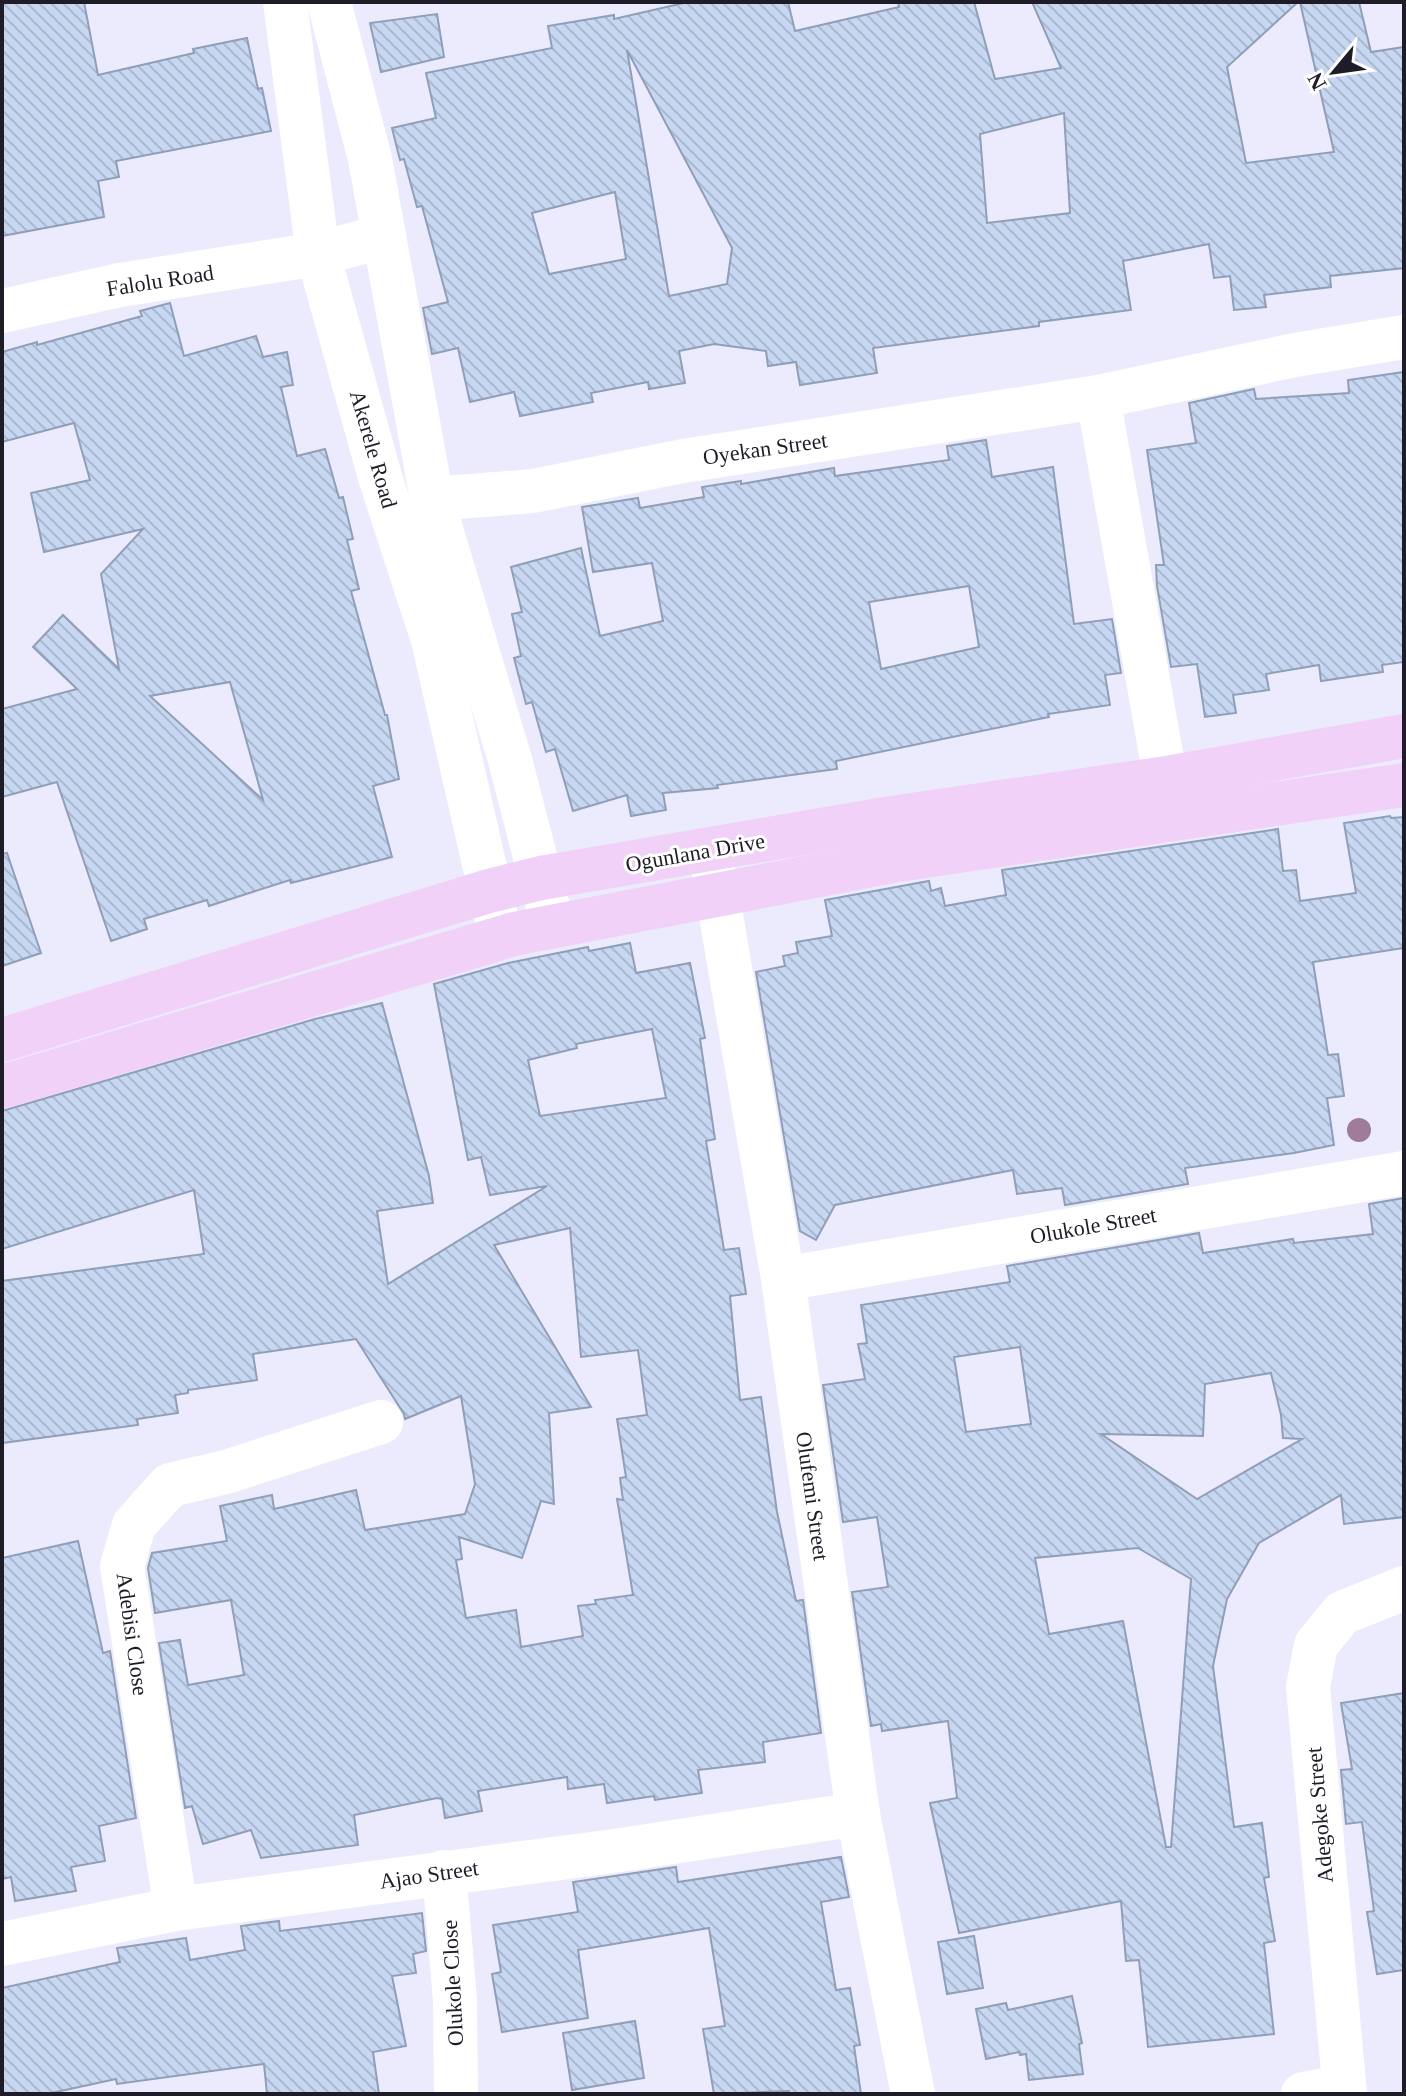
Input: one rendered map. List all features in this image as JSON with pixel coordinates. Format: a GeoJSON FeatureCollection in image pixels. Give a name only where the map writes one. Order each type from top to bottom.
{"type":"FeatureCollection","features":[{"type":"Feature","properties":{"kind":"main road","name":"Ogunlana Drive"},"geometry":{"type":"LineString","coordinates":[[2,1087],[501,938],[898,860],[1170,799],[1404,736]]}},
{"type":"Feature","properties":{"kind":"main road","name":"Ogunlana Drive"},"geometry":{"type":"LineString","coordinates":[[2,1040],[489,891],[541,878],[891,818],[1404,785]]}},
{"type":"Feature","properties":{"kind":"street","name":"Akerele Road"},"geometry":{"type":"LineString","coordinates":[[285,2],[318,254],[380,477],[433,640],[501,938]]}},
{"type":"Feature","properties":{"kind":"street"},"geometry":{"type":"LineString","coordinates":[[329,2],[370,159],[432,499],[510,760],[553,926]]}},
{"type":"Feature","properties":{"kind":"street","name":"Falolu Road"},"geometry":{"type":"LineString","coordinates":[[2,311],[120,285],[318,254],[384,236]]}},
{"type":"Feature","properties":{"kind":"street","name":"Oyekan Street"},"geometry":{"type":"LineString","coordinates":[[432,499],[533,491],[683,461],[1098,397],[1295,355],[1404,337]]}},
{"type":"Feature","properties":{"kind":"street"},"geometry":{"type":"LineString","coordinates":[[1098,397],[1170,799]]}},
{"type":"Feature","properties":{"kind":"street","name":"Olufemi Street"},"geometry":{"type":"LineString","coordinates":[[709,849],[783,1279],[858,1814],[913,2094]]}},
{"type":"Feature","properties":{"kind":"street","name":"Olukole Street"},"geometry":{"type":"LineString","coordinates":[[783,1279],[1404,1173]]}},
{"type":"Feature","properties":{"kind":"street","name":"Adebisi Close"},"geometry":{"type":"LineString","coordinates":[[176,1909],[122,1566],[134,1525],[170,1485],[226,1472],[381,1422]]}},
{"type":"Feature","properties":{"kind":"street","name":"Adegoke Street"},"geometry":{"type":"LineString","coordinates":[[1330,2092],[1308,1687],[1316,1645],[1342,1613],[1404,1588]]}},
{"type":"Feature","properties":{"kind":"street","name":"Ajao Street"},"geometry":{"type":"LineString","coordinates":[[2,1944],[176,1909],[614,1851],[858,1814]]}},
{"type":"Feature","properties":{"kind":"street","name":"Olukole Close"},"geometry":{"type":"LineString","coordinates":[[444,1872],[455,2000],[456,2094]]}},
{"type":"Feature","properties":{"kind":"building"},"geometry":{"type":"Polygon","coordinates":[[[2,2],[84,2],[98,75],[247,38],[271,131],[116,161],[119,177],[98,181],[104,217],[2,236],[2,2]]]}},
{"type":"Feature","properties":{"kind":"building"},"geometry":{"type":"Polygon","coordinates":[[[688,2],[788,2],[795,31],[899,7],[898,2],[974,2],[995,79],[1061,68],[1032,2],[1298,2],[1227,67],[1246,163],[1334,152],[1300,2],[1359,2],[1371,52],[1404,47],[1404,268],[1330,276],[1331,287],[1264,295],[1266,307],[1234,310],[1230,276],[1214,278],[1209,244],[1123,261],[1131,310],[1039,322],[1039,326],[873,348],[877,373],[800,385],[796,362],[768,366],[766,351],[714,344],[679,351],[685,383],[649,389],[648,382],[591,393],[593,402],[520,416],[514,392],[470,402],[458,348],[432,354],[423,308],[448,302],[422,206],[417,207],[392,128],[436,118],[426,73],[552,48],[548,26],[614,15],[614,19],[688,2]],[[627,50],[669,296],[727,284],[732,248],[627,50]],[[1064,113],[980,134],[987,223],[1070,213],[1064,113]],[[615,192],[532,213],[549,274],[626,259],[615,192]]]}},
{"type":"Feature","properties":{"kind":"building"},"geometry":{"type":"Polygon","coordinates":[[[437,14],[444,57],[381,72],[370,23],[437,14]]]}},
{"type":"Feature","properties":{"kind":"building"},"geometry":{"type":"Polygon","coordinates":[[[170,303],[184,356],[256,336],[263,357],[287,352],[293,385],[281,387],[297,456],[325,449],[339,498],[343,497],[353,539],[347,540],[359,589],[351,591],[387,715],[399,779],[373,786],[392,857],[291,883],[290,880],[209,906],[207,900],[144,919],[147,929],[111,941],[57,782],[2,797],[2,709],[77,689],[33,647],[63,615],[119,669],[101,574],[143,529],[44,552],[31,493],[90,480],[74,423],[2,442],[2,352],[142,316],[140,311],[170,303]],[[230,682],[150,696],[263,800],[230,682]]]}},
{"type":"Feature","properties":{"kind":"building"},"geometry":{"type":"Polygon","coordinates":[[[1404,372],[1404,662],[1382,665],[1383,672],[1321,681],[1319,665],[1266,674],[1269,690],[1233,695],[1236,713],[1205,717],[1197,664],[1171,667],[1157,586],[1156,565],[1164,565],[1147,450],[1196,443],[1189,403],[1254,389],[1256,399],[1349,393],[1348,380],[1404,372]]]}},
{"type":"Feature","properties":{"kind":"building"},"geometry":{"type":"Polygon","coordinates":[[[986,440],[992,477],[1053,467],[1074,624],[1112,619],[1121,673],[1105,675],[1110,705],[1048,714],[1049,717],[836,761],[837,769],[717,785],[718,788],[663,793],[666,810],[631,816],[627,795],[573,811],[555,749],[546,752],[532,702],[526,704],[514,658],[521,656],[512,614],[522,612],[511,567],[581,548],[600,636],[663,621],[652,563],[593,572],[582,507],[638,498],[640,508],[704,497],[702,487],[741,481],[741,484],[834,468],[835,476],[949,460],[947,446],[986,440]],[[969,586],[869,602],[881,669],[979,647],[969,586]]]}},
{"type":"Feature","properties":{"kind":"building"},"geometry":{"type":"Polygon","coordinates":[[[1404,817],[1404,948],[1313,962],[1328,1055],[1338,1054],[1344,1096],[1327,1098],[1334,1145],[1185,1168],[1188,1184],[1065,1205],[1062,1188],[1017,1194],[1013,1170],[835,1205],[816,1240],[800,1231],[756,972],[785,966],[783,956],[798,953],[796,942],[832,936],[825,900],[929,881],[931,891],[941,888],[945,906],[1006,895],[1002,870],[1278,829],[1283,871],[1296,870],[1300,901],[1356,893],[1344,823],[1404,817]]]}},
{"type":"Feature","properties":{"kind":"building"},"geometry":{"type":"Polygon","coordinates":[[[7,853],[41,953],[2,966],[2,854],[7,853]]]}},
{"type":"Feature","properties":{"kind":"building"},"geometry":{"type":"Polygon","coordinates":[[[630,943],[636,973],[690,963],[705,1038],[700,1039],[715,1139],[706,1141],[724,1250],[739,1248],[746,1294],[730,1296],[740,1400],[761,1397],[777,1512],[796,1601],[803,1600],[821,1733],[763,1742],[765,1762],[698,1770],[702,1793],[607,1803],[604,1784],[568,1789],[567,1777],[478,1791],[482,1811],[445,1818],[442,1799],[437,1798],[354,1815],[358,1845],[261,1858],[251,1830],[203,1844],[192,1806],[185,1808],[159,1643],[180,1640],[188,1685],[244,1675],[231,1600],[155,1613],[148,1568],[152,1553],[227,1541],[220,1506],[272,1495],[274,1509],[356,1490],[365,1530],[465,1514],[475,1484],[461,1396],[405,1419],[356,1339],[253,1354],[257,1380],[188,1390],[188,1393],[175,1395],[178,1413],[137,1419],[138,1425],[2,1443],[2,1281],[204,1254],[194,1190],[2,1249],[2,1111],[315,1019],[382,1003],[429,1176],[433,1203],[377,1211],[388,1284],[547,1186],[490,1195],[481,1157],[468,1160],[434,984],[508,963],[588,947],[589,951],[630,943]],[[652,1029],[576,1044],[577,1048],[528,1060],[540,1116],[666,1098],[652,1029]],[[570,1228],[494,1245],[591,1407],[549,1413],[554,1504],[541,1501],[522,1558],[459,1537],[462,1559],[456,1560],[466,1618],[516,1610],[521,1647],[583,1636],[578,1606],[596,1604],[595,1600],[633,1595],[617,1499],[623,1500],[620,1478],[626,1477],[617,1419],[647,1415],[638,1350],[581,1357],[570,1228]]]}},
{"type":"Feature","properties":{"kind":"building"},"geometry":{"type":"Polygon","coordinates":[[[1404,1198],[1404,1517],[1344,1524],[1341,1495],[1259,1543],[1227,1599],[1213,1666],[1234,1827],[1262,1823],[1269,1877],[1264,1878],[1275,1941],[1264,1943],[1274,2034],[1148,2047],[1139,1960],[1126,1961],[1121,1901],[959,1933],[930,1803],[957,1798],[948,1721],[882,1731],[881,1724],[871,1726],[852,1592],[888,1587],[877,1517],[843,1522],[823,1385],[865,1379],[858,1344],[867,1343],[861,1305],[1010,1282],[1007,1266],[1199,1233],[1203,1253],[1293,1239],[1294,1243],[1373,1234],[1369,1204],[1404,1198]],[[1020,1347],[954,1357],[966,1432],[1031,1424],[1020,1347]],[[1271,1373],[1205,1384],[1203,1436],[1101,1434],[1197,1499],[1302,1439],[1283,1438],[1271,1373]],[[1138,1548],[1035,1558],[1049,1634],[1123,1621],[1166,1847],[1171,1847],[1191,1579],[1138,1548]]]}},
{"type":"Feature","properties":{"kind":"building"},"geometry":{"type":"Polygon","coordinates":[[[78,1541],[103,1653],[110,1651],[136,1818],[99,1826],[105,1861],[71,1867],[76,1891],[15,1901],[11,1877],[2,1879],[2,1558],[78,1541]]]}},
{"type":"Feature","properties":{"kind":"building"},"geometry":{"type":"Polygon","coordinates":[[[1404,1693],[1404,1970],[1377,1974],[1367,1912],[1374,1911],[1362,1822],[1346,1824],[1341,1770],[1352,1769],[1341,1703],[1404,1693]]]}},
{"type":"Feature","properties":{"kind":"building"},"geometry":{"type":"Polygon","coordinates":[[[841,1857],[849,1897],[821,1902],[836,1990],[850,1988],[860,2045],[854,2046],[861,2094],[790,2094],[789,2091],[714,2094],[703,2029],[725,2026],[709,1928],[578,1950],[588,2018],[502,2032],[492,1974],[501,1972],[493,1925],[578,1912],[573,1882],[676,1867],[678,1882],[841,1857]]]}},
{"type":"Feature","properties":{"kind":"building"},"geometry":{"type":"Polygon","coordinates":[[[422,1913],[426,1951],[413,1954],[416,1973],[392,1976],[406,2046],[373,2052],[379,2094],[267,2094],[264,2064],[117,2084],[116,2079],[47,2094],[2,2094],[2,1988],[120,1962],[117,1948],[186,1938],[190,1960],[245,1950],[241,1926],[279,1921],[280,1931],[422,1913]]]}},
{"type":"Feature","properties":{"kind":"building"},"geometry":{"type":"Polygon","coordinates":[[[974,1936],[983,1988],[947,1994],[938,1942],[974,1936]]]}},
{"type":"Feature","properties":{"kind":"building"},"geometry":{"type":"Polygon","coordinates":[[[1072,1996],[1082,2043],[1079,2044],[1083,2074],[1029,2080],[1026,2054],[1020,2055],[1019,2052],[986,2059],[976,2009],[1006,2003],[1008,2010],[1072,1996]]]}},
{"type":"Feature","properties":{"kind":"building"},"geometry":{"type":"Polygon","coordinates":[[[635,2021],[644,2078],[572,2090],[563,2033],[635,2021]]]}}]}
